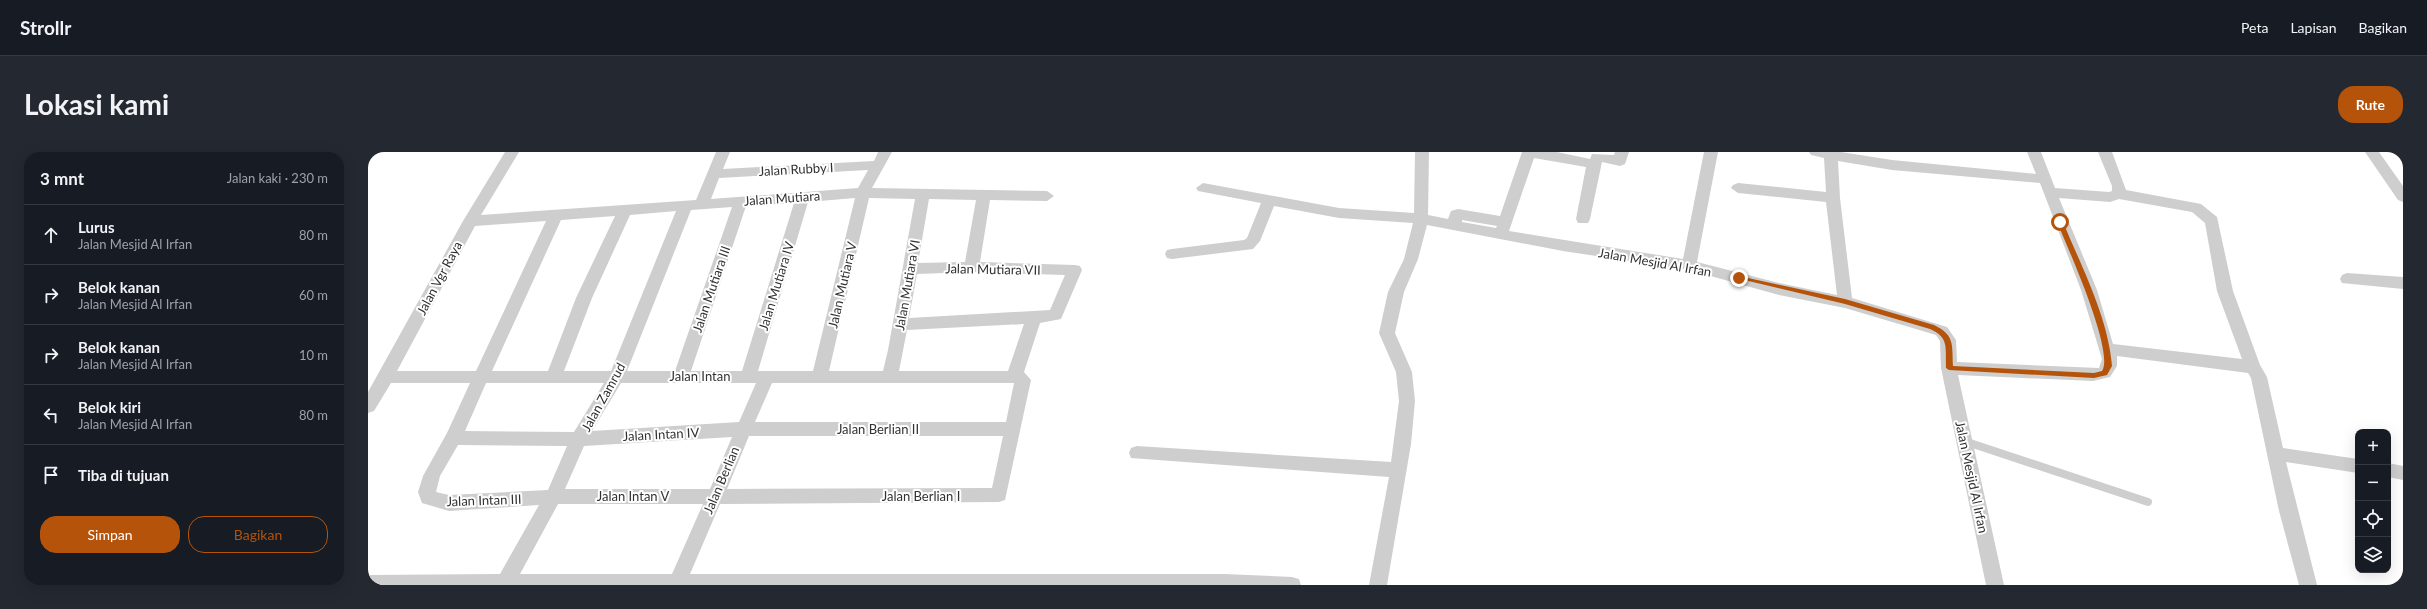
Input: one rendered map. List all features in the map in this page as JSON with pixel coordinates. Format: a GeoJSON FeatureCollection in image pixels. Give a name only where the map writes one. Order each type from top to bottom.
{"type":"FeatureCollection","features":[{"type":"Feature","properties":{"kind":"street","name":"Jalan Vgr Raya"},"geometry":{"type":"LineString","coordinates":[[368,406],[386,377],[470,221],[512,152]]}},
{"type":"Feature","properties":{"kind":"street","name":"Jalan Zamrud"},"geometry":{"type":"LineString","coordinates":[[505,584],[552,497],[579,439],[617,376],[650,297],[694,203],[714,174],[723,152]]}},
{"type":"Feature","properties":{"kind":"street","name":"Jalan Mutiara V"},"geometry":{"type":"LineString","coordinates":[[820,376],[863,193],[885,152]]}},
{"type":"Feature","properties":{"kind":"street"},"geometry":{"type":"LineString","coordinates":[[1378,585],[1406,422],[1407,385],[1404,372],[1387,334],[1388,319],[1396,292],[1411,259],[1421,219],[1422,152]]}},
{"type":"Feature","properties":{"kind":"street"},"geometry":{"type":"LineString","coordinates":[[1502,228],[1528,152],[1550,154],[1594,164]]}},
{"type":"Feature","properties":{"kind":"street"},"geometry":{"type":"LineString","coordinates":[[1583,219],[1594,164],[1597,157],[1620,161],[1622,152]]}},
{"type":"Feature","properties":{"kind":"street"},"geometry":{"type":"LineString","coordinates":[[1689,265],[1711,152]]}},
{"type":"Feature","properties":{"kind":"street"},"geometry":{"type":"LineString","coordinates":[[1816,152],[1831,155],[1890,158],[2110,197],[2119,194],[2196,208],[2212,221],[2224,291],[2252,367],[2259,377],[2277,454],[2288,512],[2308,585]]}},
{"type":"Feature","properties":{"kind":"street"},"geometry":{"type":"LineString","coordinates":[[1949,368],[2094,375],[2104,373],[2109,366],[2107,349],[2089,290],[2046,186],[2034,152]]}},
{"type":"Feature","properties":{"kind":"street"},"geometry":{"type":"LineString","coordinates":[[2105,152],[2119,186],[2119,194]]}},
{"type":"Feature","properties":{"kind":"street"},"geometry":{"type":"LineString","coordinates":[[2372,152],[2403,197]]}},
{"type":"Feature","properties":{"kind":"street"},"geometry":{"type":"LineString","coordinates":[[1831,155],[1832,198],[1845,302]]}},
{"type":"Feature","properties":{"kind":"street","name":"Jalan Rubby I"},"geometry":{"type":"LineString","coordinates":[[714,174],[878,165]]}},
{"type":"Feature","properties":{"kind":"street","name":"Jalan Mesjid Al Irfan"},"geometry":{"type":"LineString","coordinates":[[1203,188],[1339,213],[1421,219],[1454,225],[1502,228],[1563,246],[1689,265],[1779,288],[1845,302],[1941,331],[1948,340],[1949,368],[1963,440],[1995,585]]}},
{"type":"Feature","properties":{"kind":"street"},"geometry":{"type":"LineString","coordinates":[[1738,188],[1832,198]]}},
{"type":"Feature","properties":{"kind":"street","name":"Jalan Mutiara"},"geometry":{"type":"LineString","coordinates":[[470,221],[694,203],[863,193],[1047,196]]}},
{"type":"Feature","properties":{"kind":"street","name":"Jalan Mutiara VI"},"geometry":{"type":"LineString","coordinates":[[890,376],[901,324],[922,194]]}},
{"type":"Feature","properties":{"kind":"street"},"geometry":{"type":"LineString","coordinates":[[972,267],[984,194]]}},
{"type":"Feature","properties":{"kind":"street","name":"Jalan Mutiara IV"},"geometry":{"type":"LineString","coordinates":[[748,376],[803,196]]}},
{"type":"Feature","properties":{"kind":"street"},"geometry":{"type":"LineString","coordinates":[[1172,254],[1248,245],[1253,241],[1269,200]]}},
{"type":"Feature","properties":{"kind":"street","name":"Jalan Mutiara III"},"geometry":{"type":"LineString","coordinates":[[681,376],[741,201]]}},
{"type":"Feature","properties":{"kind":"street"},"geometry":{"type":"LineString","coordinates":[[554,376],[584,298],[625,209]]}},
{"type":"Feature","properties":{"kind":"street"},"geometry":{"type":"LineString","coordinates":[[453,438],[556,214]]}},
{"type":"Feature","properties":{"kind":"street","name":"Jalan Mutiara VII"},"geometry":{"type":"LineString","coordinates":[[910,269],[972,267],[1076,270],[1056,315],[1034,318]]}},
{"type":"Feature","properties":{"kind":"street"},"geometry":{"type":"LineString","coordinates":[[2347,278],[2403,283]]}},
{"type":"Feature","properties":{"kind":"street"},"geometry":{"type":"LineString","coordinates":[[901,324],[1034,318],[1014,376]]}},
{"type":"Feature","properties":{"kind":"street"},"geometry":{"type":"LineString","coordinates":[[2107,349],[2252,367]]}},
{"type":"Feature","properties":{"kind":"street","name":"Jalan Berlian"},"geometry":{"type":"LineString","coordinates":[[676,584],[767,376]]}},
{"type":"Feature","properties":{"kind":"street","name":"Jalan Intan"},"geometry":{"type":"LineString","coordinates":[[386,377],[1014,376]]}},
{"type":"Feature","properties":{"kind":"street","name":"Jalan Berlian I"},"geometry":{"type":"LineString","coordinates":[[714,496],[999,496],[1023,380],[1014,376]]}},
{"type":"Feature","properties":{"kind":"street","name":"Jalan Berlian II"},"geometry":{"type":"LineString","coordinates":[[744,429],[1013,429]]}},
{"type":"Feature","properties":{"kind":"street","name":"Jalan Intan IV"},"geometry":{"type":"LineString","coordinates":[[453,438],[579,439],[744,429]]}},
{"type":"Feature","properties":{"kind":"street","name":"Jalan Intan III"},"geometry":{"type":"LineString","coordinates":[[453,438],[426,488],[428,498],[449,503],[552,497]]}},
{"type":"Feature","properties":{"kind":"street"},"geometry":{"type":"LineString","coordinates":[[1137,453],[1397,470]]}},
{"type":"Feature","properties":{"kind":"street"},"geometry":{"type":"LineString","coordinates":[[2277,454],[2355,466]]}},
{"type":"Feature","properties":{"kind":"street"},"geometry":{"type":"LineString","coordinates":[[2391,471],[2403,473]]}},
{"type":"Feature","properties":{"kind":"street","name":"Jalan Intan V"},"geometry":{"type":"LineString","coordinates":[[552,497],[714,496]]}},
{"type":"Feature","properties":{"kind":"street"},"geometry":{"type":"LineString","coordinates":[[368,583],[861,585],[1224,582],[1292,585]]}},
{"type":"Feature","properties":{"kind":"lane"},"geometry":{"type":"LineString","coordinates":[[1963,440],[2148,502]]}},
{"type":"Feature","properties":{"kind":"route"},"geometry":{"type":"LineString","coordinates":[[1739,278],[1812,296],[1845,302],[1932,327],[1946,335],[1948,340],[1949,368],[2094,375],[2104,373],[2109,366],[2110,359],[2089,290],[2060,222]]}}]}
